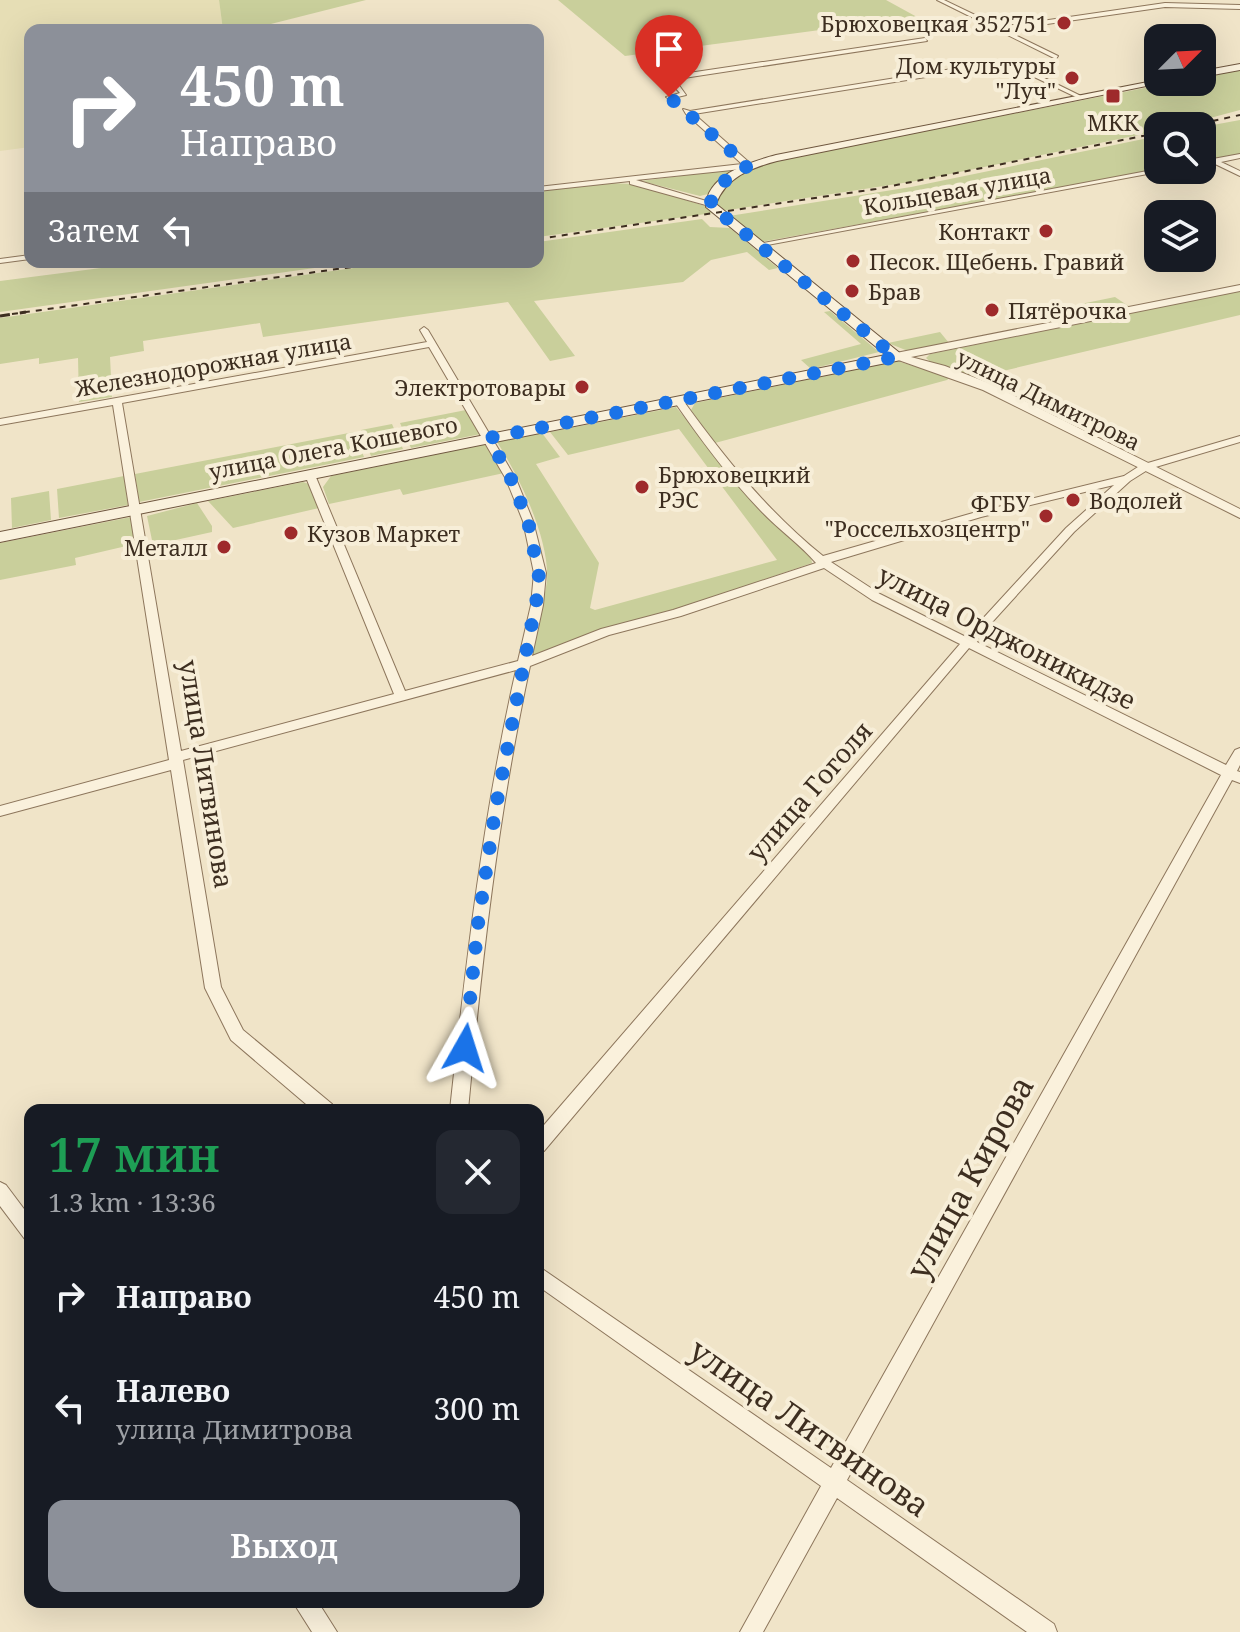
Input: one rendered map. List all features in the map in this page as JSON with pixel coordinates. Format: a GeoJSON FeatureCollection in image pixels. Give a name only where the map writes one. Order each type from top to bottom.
{"type":"FeatureCollection","features":[{"type":"Feature","properties":{"kind":"main road"},"geometry":{"type":"LineString","coordinates":[[1216,71],[1240,67]]}},
{"type":"Feature","properties":{"kind":"main road"},"geometry":{"type":"LineString","coordinates":[[712,199],[731,176],[748,166],[1144,85]]}},
{"type":"Feature","properties":{"kind":"main road","name":"улица Димитрова"},"geometry":{"type":"LineString","coordinates":[[712,199],[757,245],[896,357]]}},
{"type":"Feature","properties":{"kind":"main road","name":"улица Олега Кошевого"},"geometry":{"type":"LineString","coordinates":[[0,537],[896,357]]}},
{"type":"Feature","properties":{"kind":"street"},"geometry":{"type":"LineString","coordinates":[[940,0],[1056,57],[1041,60]]}},
{"type":"Feature","properties":{"kind":"street"},"geometry":{"type":"LineString","coordinates":[[1209,0],[1223,6]]}},
{"type":"Feature","properties":{"kind":"street"},"geometry":{"type":"LineString","coordinates":[[998,29],[1157,6],[1240,7]]}},
{"type":"Feature","properties":{"kind":"street"},"geometry":{"type":"LineString","coordinates":[[748,166],[669,97],[684,94],[672,81],[682,76],[925,40]]}},
{"type":"Feature","properties":{"kind":"street"},"geometry":{"type":"LineString","coordinates":[[688,113],[1008,62],[1080,97]]}},
{"type":"Feature","properties":{"kind":"street"},"geometry":{"type":"LineString","coordinates":[[1013,64],[1027,62]]}},
{"type":"Feature","properties":{"kind":"street"},"geometry":{"type":"LineString","coordinates":[[1216,160],[1240,156]]}},
{"type":"Feature","properties":{"kind":"street"},"geometry":{"type":"LineString","coordinates":[[1216,162],[1240,174]]}},
{"type":"Feature","properties":{"kind":"street"},"geometry":{"type":"LineString","coordinates":[[544,188],[748,166]]}},
{"type":"Feature","properties":{"kind":"street","name":"Кольцевая улица"},"geometry":{"type":"LineString","coordinates":[[757,245],[1144,174]]}},
{"type":"Feature","properties":{"kind":"street"},"geometry":{"type":"LineString","coordinates":[[620,180],[688,198],[712,199]]}},
{"type":"Feature","properties":{"kind":"street"},"geometry":{"type":"LineString","coordinates":[[0,261],[24,258]]}},
{"type":"Feature","properties":{"kind":"street","name":"улица Олега Кошевого"},"geometry":{"type":"LineString","coordinates":[[896,357],[1240,288]]}},
{"type":"Feature","properties":{"kind":"street"},"geometry":{"type":"LineString","coordinates":[[424,330],[511,479],[528,521],[540,573],[537,605],[504,754],[478,924],[460,1104]]}},
{"type":"Feature","properties":{"kind":"street","name":"Железнодорожная улица"},"geometry":{"type":"LineString","coordinates":[[0,422],[432,344]]}},
{"type":"Feature","properties":{"kind":"street","name":"улица Димитрова"},"geometry":{"type":"LineString","coordinates":[[896,357],[941,369],[987,387],[1240,514]]}},
{"type":"Feature","properties":{"kind":"street","name":"улица Орджоникидзе"},"geometry":{"type":"LineString","coordinates":[[679,401],[750,495],[822,562],[876,597],[1233,776]]}},
{"type":"Feature","properties":{"kind":"street","name":"улица Литвинова"},"geometry":{"type":"LineString","coordinates":[[117,402],[178,760],[207,962],[223,1011],[247,1045],[319,1104]]}},
{"type":"Feature","properties":{"kind":"street","name":"улица Гоголя"},"geometry":{"type":"LineString","coordinates":[[544,1138],[967,643],[1070,530],[1126,479],[1145,467],[1240,439]]}},
{"type":"Feature","properties":{"kind":"street"},"geometry":{"type":"LineString","coordinates":[[310,475],[401,697]]}},
{"type":"Feature","properties":{"kind":"street","name":"улица Гоголя"},"geometry":{"type":"LineString","coordinates":[[0,811],[523,664],[605,632],[677,613],[822,562],[977,515],[1126,479]]}},
{"type":"Feature","properties":{"kind":"street","name":"улица Кирова"},"geometry":{"type":"LineString","coordinates":[[751,1632],[1233,776],[1240,753]]}},
{"type":"Feature","properties":{"kind":"street"},"geometry":{"type":"LineString","coordinates":[[0,1191],[24,1224]]}},
{"type":"Feature","properties":{"kind":"street","name":"улица Литвинова"},"geometry":{"type":"LineString","coordinates":[[544,1279],[1046,1632]]}},
{"type":"Feature","properties":{"kind":"street"},"geometry":{"type":"LineString","coordinates":[[308,1608],[326,1632]]}},
{"type":"Feature","properties":{"kind":"shaded area"},"geometry":{"type":"Polygon","coordinates":[[[0,0],[219,0],[222,24],[24,24],[24,148],[0,151],[0,0]]]}},
{"type":"Feature","properties":{"kind":"green space"},"geometry":{"type":"Polygon","coordinates":[[[219,0],[366,0],[271,24],[222,24],[219,0]]]}},
{"type":"Feature","properties":{"kind":"green space"},"geometry":{"type":"Polygon","coordinates":[[[558,0],[886,0],[917,17],[625,56],[558,0]]]}},
{"type":"Feature","properties":{"kind":"green space"},"geometry":{"type":"Polygon","coordinates":[[[1240,69],[1240,110],[1216,116],[1216,112],[1144,112],[1144,134],[916,181],[722,211],[717,205],[728,184],[763,163],[1144,88],[1144,96],[1216,96],[1216,74],[1240,69]]]}},
{"type":"Feature","properties":{"kind":"green space"},"geometry":{"type":"Polygon","coordinates":[[[1240,120],[1240,154],[1216,159],[1216,124],[1240,120]]]}},
{"type":"Feature","properties":{"kind":"green space"},"geometry":{"type":"Polygon","coordinates":[[[1144,139],[1144,173],[761,242],[729,216],[911,187],[1144,139]]]}},
{"type":"Feature","properties":{"kind":"green space"},"geometry":{"type":"Polygon","coordinates":[[[734,169],[708,194],[700,196],[641,181],[734,169]]]}},
{"type":"Feature","properties":{"kind":"green space"},"geometry":{"type":"Polygon","coordinates":[[[606,183],[634,184],[705,206],[713,213],[544,236],[544,190],[606,183]]]}},
{"type":"Feature","properties":{"kind":"green space"},"geometry":{"type":"Polygon","coordinates":[[[702,219],[710,227],[730,228],[778,268],[769,270],[747,252],[711,260],[683,282],[534,301],[575,356],[550,361],[508,302],[263,337],[260,323],[143,341],[144,351],[110,357],[112,397],[79,402],[78,358],[39,364],[39,358],[0,364],[0,318],[354,268],[544,268],[544,241],[702,219]]]}},
{"type":"Feature","properties":{"kind":"green space"},"geometry":{"type":"Polygon","coordinates":[[[101,268],[314,268],[0,312],[0,281],[101,268]]]}},
{"type":"Feature","properties":{"kind":"green space"},"geometry":{"type":"Polygon","coordinates":[[[1240,291],[1240,315],[973,378],[933,364],[926,358],[930,354],[1240,291]]]}},
{"type":"Feature","properties":{"kind":"green space"},"geometry":{"type":"Polygon","coordinates":[[[1115,297],[1130,307],[1045,323],[1027,315],[1115,297]]]}},
{"type":"Feature","properties":{"kind":"green space"},"geometry":{"type":"Polygon","coordinates":[[[830,311],[879,352],[811,369],[801,360],[861,344],[824,312],[830,311]]]}},
{"type":"Feature","properties":{"kind":"green space"},"geometry":{"type":"Polygon","coordinates":[[[940,332],[949,343],[908,351],[888,343],[940,332]]]}},
{"type":"Feature","properties":{"kind":"green space"},"geometry":{"type":"Polygon","coordinates":[[[897,361],[950,377],[715,443],[691,410],[695,403],[897,361]]]}},
{"type":"Feature","properties":{"kind":"green space"},"geometry":{"type":"Polygon","coordinates":[[[676,407],[759,510],[811,557],[812,563],[675,610],[601,629],[538,656],[533,654],[534,636],[547,581],[544,547],[515,472],[497,442],[542,433],[560,457],[536,464],[599,563],[590,608],[595,610],[777,560],[679,429],[568,455],[550,432],[676,407]]]}},
{"type":"Feature","properties":{"kind":"green space"},"geometry":{"type":"Polygon","coordinates":[[[466,410],[481,434],[411,448],[400,423],[466,410]]]}},
{"type":"Feature","properties":{"kind":"green space"},"geometry":{"type":"Polygon","coordinates":[[[392,424],[403,449],[371,456],[361,430],[392,424]]]}},
{"type":"Feature","properties":{"kind":"green space"},"geometry":{"type":"Polygon","coordinates":[[[354,432],[364,457],[139,502],[135,474],[354,432]]]}},
{"type":"Feature","properties":{"kind":"green space"},"geometry":{"type":"Polygon","coordinates":[[[487,444],[504,473],[403,495],[400,489],[329,504],[323,487],[331,476],[487,444]]]}},
{"type":"Feature","properties":{"kind":"green space"},"geometry":{"type":"Polygon","coordinates":[[[124,476],[128,505],[59,518],[57,489],[124,476]]]}},
{"type":"Feature","properties":{"kind":"green space"},"geometry":{"type":"Polygon","coordinates":[[[303,482],[309,484],[319,508],[233,528],[208,501],[303,482]]]}},
{"type":"Feature","properties":{"kind":"green space"},"geometry":{"type":"Polygon","coordinates":[[[49,491],[51,520],[12,528],[11,498],[49,491]]]}},
{"type":"Feature","properties":{"kind":"green space"},"geometry":{"type":"Polygon","coordinates":[[[197,503],[212,526],[212,532],[153,545],[147,516],[197,503]]]}},
{"type":"Feature","properties":{"kind":"green space"},"geometry":{"type":"Polygon","coordinates":[[[131,517],[135,544],[75,558],[76,565],[0,580],[0,543],[131,517]]]}},
{"type":"Feature","properties":{"kind":"railway"},"geometry":{"type":"LineString","coordinates":[[1216,120],[1240,115]]}},
{"type":"Feature","properties":{"kind":"railway"},"geometry":{"type":"LineString","coordinates":[[544,238],[876,189],[1144,136]]}},
{"type":"Feature","properties":{"kind":"railway"},"geometry":{"type":"LineString","coordinates":[[22,313],[345,268]]}},
{"type":"Feature","properties":{"kind":"railway"},"geometry":{"type":"LineString","coordinates":[[22,313],[26,312]]}},
{"type":"Feature","properties":{"kind":"railway"},"geometry":{"type":"LineString","coordinates":[[0,316],[22,313]]}},
{"type":"Feature","properties":{"kind":"railway"},"geometry":{"type":"LineString","coordinates":[[12,314],[22,313]]}},
{"type":"Feature","properties":{"kind":"place","name":"Брюховецкая 352751"},"geometry":{"type":"Point","coordinates":[1064,23]}},
{"type":"Feature","properties":{"kind":"place","name":"Дом культуры \"Луч\""},"geometry":{"type":"Point","coordinates":[1072,78]}},
{"type":"Feature","properties":{"kind":"place","name":"МКК"},"geometry":{"type":"Point","coordinates":[1113,96]}},
{"type":"Feature","properties":{"kind":"place","name":"Контакт"},"geometry":{"type":"Point","coordinates":[1046,231]}},
{"type":"Feature","properties":{"kind":"place","name":"Песок. Щебень. Гравий"},"geometry":{"type":"Point","coordinates":[853,261]}},
{"type":"Feature","properties":{"kind":"place","name":"Брав"},"geometry":{"type":"Point","coordinates":[852,291]}},
{"type":"Feature","properties":{"kind":"place","name":"Пятёрочка"},"geometry":{"type":"Point","coordinates":[992,310]}},
{"type":"Feature","properties":{"kind":"place","name":"Электротовары"},"geometry":{"type":"Point","coordinates":[582,387]}},
{"type":"Feature","properties":{"kind":"place","name":"Брюховецкий РЭС"},"geometry":{"type":"Point","coordinates":[642,487]}},
{"type":"Feature","properties":{"kind":"place","name":"Водолей"},"geometry":{"type":"Point","coordinates":[1073,500]}},
{"type":"Feature","properties":{"kind":"place","name":"ФГБУ \"Россельхозцентр\""},"geometry":{"type":"Point","coordinates":[1046,516]}},
{"type":"Feature","properties":{"kind":"place","name":"Кузов Маркет"},"geometry":{"type":"Point","coordinates":[291,533]}},
{"type":"Feature","properties":{"kind":"place","name":"Металл"},"geometry":{"type":"Point","coordinates":[224,547]}},
{"type":"Feature","properties":{"kind":"route"},"geometry":{"type":"LineString","coordinates":[[465,1048],[478,924],[504,754],[540,582],[528,521],[504,464],[489,438],[896,357],[710,205],[714,194],[726,180],[748,166],[669,97]]}}]}
